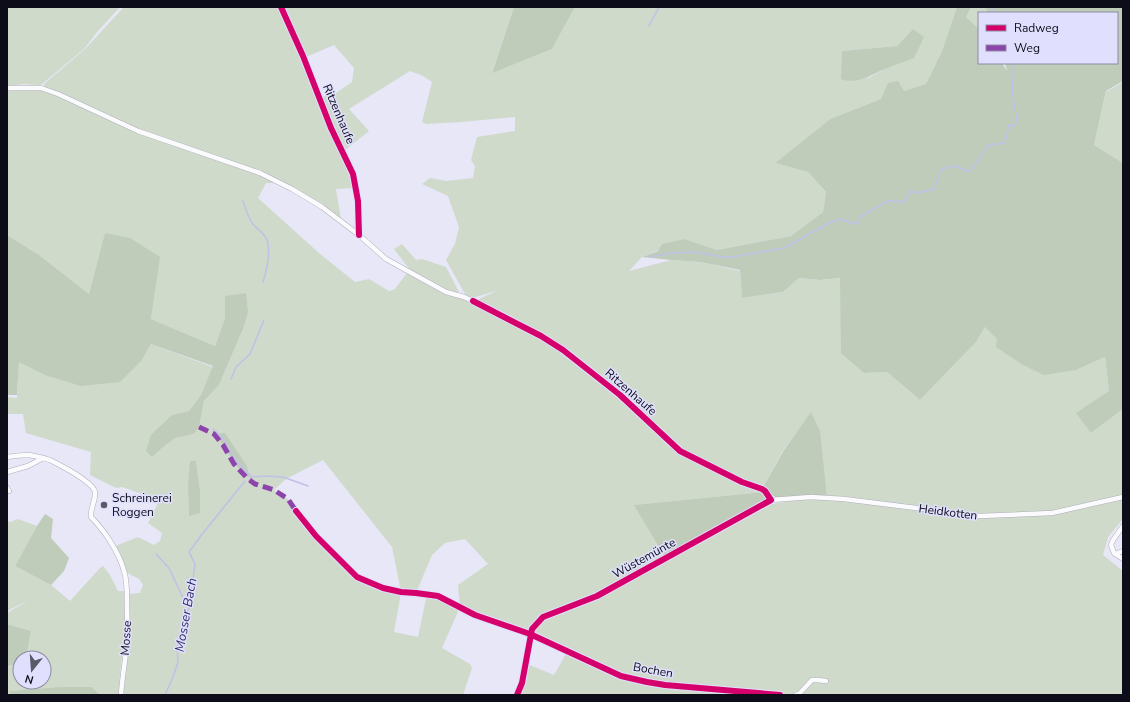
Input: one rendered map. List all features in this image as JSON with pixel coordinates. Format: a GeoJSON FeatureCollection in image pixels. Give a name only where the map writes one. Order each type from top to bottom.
{"type":"FeatureCollection","features":[{"type":"Feature","properties":{"kind":"street","name":"Ritzenhaufe"},"geometry":{"type":"LineString","coordinates":[[281,7],[353,174],[358,201],[359,234]]}},
{"type":"Feature","properties":{"kind":"street","name":"Ritzenhaufe"},"geometry":{"type":"LineString","coordinates":[[7,88],[41,88],[58,94],[138,131],[260,173],[292,189],[322,207],[359,234],[386,259],[446,292],[464,297],[480,304],[542,336],[563,350],[620,395],[680,451],[742,482],[762,488],[771,500]]}},
{"type":"Feature","properties":{"kind":"street"},"geometry":{"type":"LineString","coordinates":[[7,457],[29,455],[43,458]]}},
{"type":"Feature","properties":{"kind":"street"},"geometry":{"type":"LineString","coordinates":[[7,472],[28,466],[43,458]]}},
{"type":"Feature","properties":{"kind":"street","name":"Mosse"},"geometry":{"type":"LineString","coordinates":[[43,458],[72,472],[90,485],[95,491],[90,517],[101,527],[116,553],[124,571],[126,580],[128,626],[121,695]]}},
{"type":"Feature","properties":{"kind":"street","name":"Heidkotten"},"geometry":{"type":"LineString","coordinates":[[771,500],[811,497],[844,499],[980,516],[1052,513],[1123,497]]}},
{"type":"Feature","properties":{"kind":"street","name":"Wüstemünte"},"geometry":{"type":"LineString","coordinates":[[517,695],[522,683],[530,634],[532,629],[543,617],[603,593],[771,500]]}},
{"type":"Feature","properties":{"kind":"street"},"geometry":{"type":"LineString","coordinates":[[296,511],[316,536],[357,577],[383,588],[401,592],[438,596],[475,615],[530,634]]}},
{"type":"Feature","properties":{"kind":"street"},"geometry":{"type":"LineString","coordinates":[[1123,526],[1111,543],[1111,548],[1115,554],[1123,559]]}},
{"type":"Feature","properties":{"kind":"street"},"geometry":{"type":"LineString","coordinates":[[1115,554],[1123,551]]}},
{"type":"Feature","properties":{"kind":"street","name":"Bochen"},"geometry":{"type":"LineString","coordinates":[[530,634],[616,673],[647,682],[665,685],[780,695]]}},
{"type":"Feature","properties":{"kind":"street"},"geometry":{"type":"LineString","coordinates":[[796,695],[799,694],[812,680],[826,681]]}},
{"type":"Feature","properties":{"kind":"green space"},"geometry":{"type":"Polygon","coordinates":[[[7,7],[120,7],[84,49],[42,84],[7,86],[7,7]]]}},
{"type":"Feature","properties":{"kind":"green space"},"geometry":{"type":"Polygon","coordinates":[[[124,7],[279,7],[351,174],[353,188],[336,189],[341,219],[280,183],[266,183],[258,198],[319,253],[355,282],[369,279],[389,291],[395,289],[407,273],[445,293],[470,302],[542,339],[562,351],[618,397],[679,452],[741,484],[763,492],[635,505],[664,558],[622,583],[543,617],[530,634],[460,607],[442,648],[470,664],[472,668],[463,695],[123,695],[128,594],[140,593],[143,585],[139,579],[124,571],[113,547],[138,537],[154,545],[160,541],[162,533],[148,523],[159,501],[122,487],[116,488],[90,475],[91,452],[26,433],[23,414],[7,414],[7,397],[17,398],[19,361],[45,375],[142,360],[151,344],[213,367],[201,395],[189,411],[172,415],[152,457],[175,438],[194,434],[199,427],[204,401],[219,385],[243,329],[246,293],[225,297],[225,318],[215,346],[151,319],[156,283],[105,234],[89,294],[39,255],[7,235],[7,91],[41,90],[45,87],[44,84],[85,49],[124,7]],[[215,434],[234,464],[250,479],[215,434]],[[323,460],[286,479],[274,490],[288,499],[316,536],[357,577],[401,592],[392,547],[323,460]],[[196,461],[188,487],[189,516],[200,490],[196,461]],[[465,539],[445,543],[432,555],[416,593],[401,593],[394,632],[418,637],[427,594],[438,596],[460,607],[458,585],[488,564],[465,539]]]}},
{"type":"Feature","properties":{"kind":"green space"},"geometry":{"type":"Polygon","coordinates":[[[283,7],[514,7],[492,72],[552,49],[575,7],[957,7],[942,51],[926,84],[881,99],[830,119],[775,163],[808,172],[826,192],[823,212],[791,236],[717,250],[685,239],[642,257],[629,271],[671,260],[700,262],[740,271],[742,298],[783,292],[799,278],[820,280],[843,278],[864,373],[887,372],[920,400],[976,342],[985,327],[998,339],[1076,370],[1105,357],[1109,391],[1091,433],[1123,409],[1123,519],[1108,537],[1103,555],[1123,571],[1123,695],[517,695],[525,663],[554,675],[567,652],[532,634],[545,619],[622,585],[772,504],[811,497],[820,431],[811,413],[784,449],[763,487],[742,480],[681,449],[621,394],[564,348],[543,334],[477,300],[496,291],[472,298],[465,294],[446,260],[455,244],[459,227],[448,196],[422,184],[430,178],[446,181],[473,178],[475,166],[471,160],[477,137],[515,131],[515,117],[426,124],[422,122],[432,82],[423,76],[410,71],[349,109],[369,131],[344,151],[321,97],[336,93],[352,82],[354,68],[334,45],[306,57],[283,7]],[[913,29],[897,46],[842,51],[868,78],[885,69],[913,29]]]}},
{"type":"Feature","properties":{"kind":"green space"},"geometry":{"type":"Polygon","coordinates":[[[514,7],[575,7],[552,49],[492,73],[514,7]]]}},
{"type":"Feature","properties":{"kind":"green space"},"geometry":{"type":"Polygon","coordinates":[[[957,7],[971,7],[966,17],[978,28],[978,64],[1003,64],[1007,71],[1005,64],[1118,64],[1118,12],[988,12],[985,7],[1123,7],[1123,81],[1106,91],[1094,145],[1123,163],[1123,409],[1091,433],[1076,413],[1109,391],[1105,357],[1076,370],[1044,375],[1023,365],[996,347],[997,339],[985,327],[976,342],[920,400],[887,372],[864,373],[841,353],[840,278],[820,280],[799,278],[783,292],[742,298],[740,270],[700,262],[642,257],[658,251],[662,244],[685,239],[717,250],[791,236],[823,212],[826,192],[808,172],[775,163],[830,119],[881,99],[888,83],[898,81],[904,91],[926,84],[942,51],[957,7]]]}},
{"type":"Feature","properties":{"kind":"green space"},"geometry":{"type":"Polygon","coordinates":[[[971,7],[985,7],[988,12],[978,12],[978,28],[966,17],[971,7]]]}},
{"type":"Feature","properties":{"kind":"green space"},"geometry":{"type":"Polygon","coordinates":[[[913,29],[924,37],[914,58],[858,80],[847,81],[841,79],[842,51],[897,46],[913,29]]]}},
{"type":"Feature","properties":{"kind":"green space"},"geometry":{"type":"Polygon","coordinates":[[[1123,82],[1123,163],[1094,145],[1106,92],[1123,82]]]}},
{"type":"Feature","properties":{"kind":"green space"},"geometry":{"type":"Polygon","coordinates":[[[105,233],[130,238],[160,257],[151,319],[215,346],[225,318],[225,296],[246,293],[248,312],[243,329],[219,385],[204,401],[199,427],[194,434],[175,438],[152,457],[146,451],[151,435],[172,415],[189,411],[201,395],[213,366],[151,344],[142,360],[120,382],[81,386],[45,375],[19,362],[17,395],[7,395],[7,235],[39,255],[89,294],[105,233]]]}},
{"type":"Feature","properties":{"kind":"green space"},"geometry":{"type":"Polygon","coordinates":[[[402,244],[416,260],[422,259],[446,267],[459,292],[447,291],[410,270],[394,249],[402,244]]]}},
{"type":"Feature","properties":{"kind":"green space"},"geometry":{"type":"Polygon","coordinates":[[[811,412],[820,431],[827,498],[775,497],[762,489],[784,450],[811,412]]]}},
{"type":"Feature","properties":{"kind":"green space"},"geometry":{"type":"Polygon","coordinates":[[[225,433],[247,466],[250,479],[234,464],[223,445],[214,434],[225,433]]]}},
{"type":"Feature","properties":{"kind":"green space"},"geometry":{"type":"Polygon","coordinates":[[[190,461],[196,461],[200,490],[200,513],[189,516],[188,487],[190,461]]]}},
{"type":"Feature","properties":{"kind":"green space"},"geometry":{"type":"Polygon","coordinates":[[[763,492],[766,501],[665,558],[634,505],[763,492]]]}},
{"type":"Feature","properties":{"kind":"green space"},"geometry":{"type":"Polygon","coordinates":[[[45,514],[53,519],[51,538],[69,558],[64,571],[51,585],[15,566],[45,514]]]}},
{"type":"Feature","properties":{"kind":"green space"},"geometry":{"type":"Polygon","coordinates":[[[18,519],[37,526],[15,566],[51,585],[70,601],[103,566],[110,575],[118,591],[124,591],[125,631],[119,695],[100,695],[92,687],[52,689],[52,650],[27,650],[31,631],[7,624],[7,613],[29,600],[7,611],[7,521],[10,522],[18,519]]]}},
{"type":"Feature","properties":{"kind":"green space"},"geometry":{"type":"Polygon","coordinates":[[[7,624],[31,631],[27,650],[12,650],[12,665],[7,666],[7,624]]]}},
{"type":"Feature","properties":{"kind":"green space"},"geometry":{"type":"Polygon","coordinates":[[[12,665],[12,690],[30,690],[10,691],[11,695],[7,695],[7,666],[12,665]]]}},
{"type":"Feature","properties":{"kind":"green space"},"geometry":{"type":"Polygon","coordinates":[[[92,687],[100,695],[11,695],[9,691],[52,690],[52,688],[92,687]]]}},
{"type":"Feature","properties":{"kind":"waterway"},"geometry":{"type":"LineString","coordinates":[[649,26],[659,7]]}},
{"type":"Feature","properties":{"kind":"waterway"},"geometry":{"type":"LineString","coordinates":[[991,7],[993,12]]}},
{"type":"Feature","properties":{"kind":"waterway"},"geometry":{"type":"LineString","coordinates":[[650,257],[672,253],[694,252],[723,257],[733,257],[784,248],[831,222],[842,219],[853,224],[859,222],[860,217],[888,201],[904,202],[911,191],[916,193],[934,189],[941,169],[956,166],[969,172],[989,145],[1005,143],[1009,125],[1014,126],[1017,121],[1012,91],[1014,64]]}},
{"type":"Feature","properties":{"kind":"waterway","name":"Mosser Bach"},"geometry":{"type":"LineString","coordinates":[[243,201],[251,222],[267,241],[268,258],[263,282]]}},
{"type":"Feature","properties":{"kind":"waterway","name":"Mosser Bach"},"geometry":{"type":"LineString","coordinates":[[231,379],[236,367],[250,354],[264,320]]}},
{"type":"Feature","properties":{"kind":"waterway","name":"Mosser Bach"},"geometry":{"type":"LineString","coordinates":[[213,429],[221,436],[236,461],[252,477],[251,478]]}},
{"type":"Feature","properties":{"kind":"waterway"},"geometry":{"type":"LineString","coordinates":[[252,477],[283,477],[308,486]]}},
{"type":"Feature","properties":{"kind":"waterway","name":"Mosser Bach"},"geometry":{"type":"LineString","coordinates":[[165,695],[178,662],[177,647],[189,608],[195,564],[189,552],[245,481]]}},
{"type":"Feature","properties":{"kind":"waterway"},"geometry":{"type":"LineString","coordinates":[[156,554],[169,568],[185,602],[190,603]]}},
{"type":"Feature","properties":{"kind":"marked path"},"geometry":{"type":"LineString","coordinates":[[199,427],[214,434],[223,445],[234,464],[247,478],[255,484],[274,490],[288,499],[296,511]]}},
{"type":"Feature","properties":{"kind":"cycle path"},"geometry":{"type":"LineString","coordinates":[[281,7],[303,56],[331,128],[353,174],[358,201],[359,235]]}},
{"type":"Feature","properties":{"kind":"cycle path"},"geometry":{"type":"LineString","coordinates":[[473,301],[541,336],[563,350],[620,395],[680,451],[742,482],[762,489],[771,500],[597,596],[543,617],[532,629],[522,683],[517,695]]}},
{"type":"Feature","properties":{"kind":"cycle path"},"geometry":{"type":"LineString","coordinates":[[296,511],[316,536],[357,577],[383,588],[401,592],[438,596],[475,615],[530,634],[621,676],[665,685],[780,695]]}},
{"type":"Feature","properties":{"kind":"place","name":"Schreinerei Roggen"},"geometry":{"type":"Point","coordinates":[104,505]}}]}
